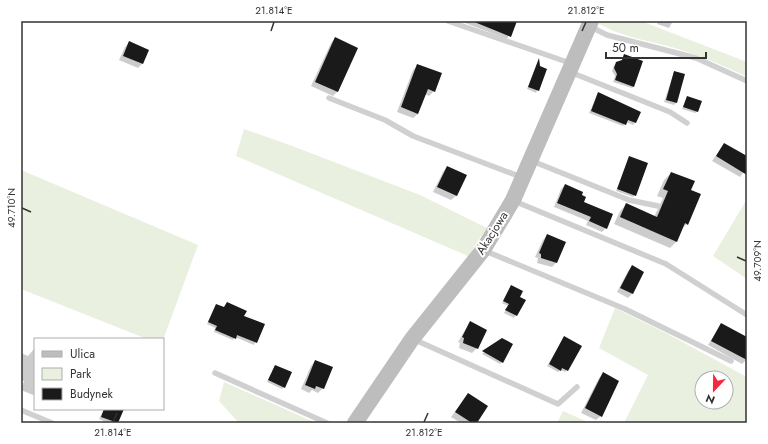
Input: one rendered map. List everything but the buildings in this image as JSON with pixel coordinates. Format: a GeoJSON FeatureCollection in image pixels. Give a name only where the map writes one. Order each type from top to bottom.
{"type":"FeatureCollection","features":[{"type":"Feature","properties":{"kind":"street","name":"Akacjowa"},"geometry":{"type":"LineString","coordinates":[[355,423],[412,339],[483,250],[513,200],[524,178],[590,24]]}},
{"type":"Feature","properties":{"kind":"lane"},"geometry":{"type":"LineString","coordinates":[[448,21],[571,68],[670,112],[687,123]]}},
{"type":"Feature","properties":{"kind":"lane"},"geometry":{"type":"LineString","coordinates":[[590,24],[607,34],[696,58],[747,81]]}},
{"type":"Feature","properties":{"kind":"lane"},"geometry":{"type":"LineString","coordinates":[[329,98],[385,120],[413,136],[524,178]]}},
{"type":"Feature","properties":{"kind":"lane"},"geometry":{"type":"LineString","coordinates":[[531,161],[629,200],[658,206]]}},
{"type":"Feature","properties":{"kind":"lane"},"geometry":{"type":"LineString","coordinates":[[513,200],[666,264],[747,315]]}},
{"type":"Feature","properties":{"kind":"lane"},"geometry":{"type":"LineString","coordinates":[[483,250],[625,309],[731,361]]}},
{"type":"Feature","properties":{"kind":"lane"},"geometry":{"type":"LineString","coordinates":[[412,339],[558,404],[577,388]]}},
{"type":"Feature","properties":{"kind":"lane"},"geometry":{"type":"LineString","coordinates":[[215,373],[327,423]]}},
{"type":"Feature","properties":{"kind":"lane"},"geometry":{"type":"LineString","coordinates":[[21,410],[52,423]]}},
{"type":"Feature","properties":{"kind":"green space"},"geometry":{"type":"Polygon","coordinates":[[[600,21],[641,21],[747,62],[747,77],[692,54],[609,29],[599,24],[600,21]]]}},
{"type":"Feature","properties":{"kind":"green space"},"geometry":{"type":"Polygon","coordinates":[[[244,129],[420,195],[487,228],[468,256],[236,156],[244,129]]]}},
{"type":"Feature","properties":{"kind":"green space"},"geometry":{"type":"Polygon","coordinates":[[[21,170],[198,245],[164,338],[144,338],[21,289],[21,170]]]}},
{"type":"Feature","properties":{"kind":"green space"},"geometry":{"type":"Polygon","coordinates":[[[747,199],[747,279],[713,256],[747,199]]]}},
{"type":"Feature","properties":{"kind":"green space"},"geometry":{"type":"Polygon","coordinates":[[[615,308],[666,333],[747,377],[747,423],[624,423],[648,375],[599,348],[615,308]]]}},
{"type":"Feature","properties":{"kind":"green space"},"geometry":{"type":"Polygon","coordinates":[[[224,382],[316,423],[239,423],[219,401],[224,382]]]}},
{"type":"Feature","properties":{"kind":"green space"},"geometry":{"type":"Polygon","coordinates":[[[563,411],[590,423],[557,423],[563,411]]]}}]}
